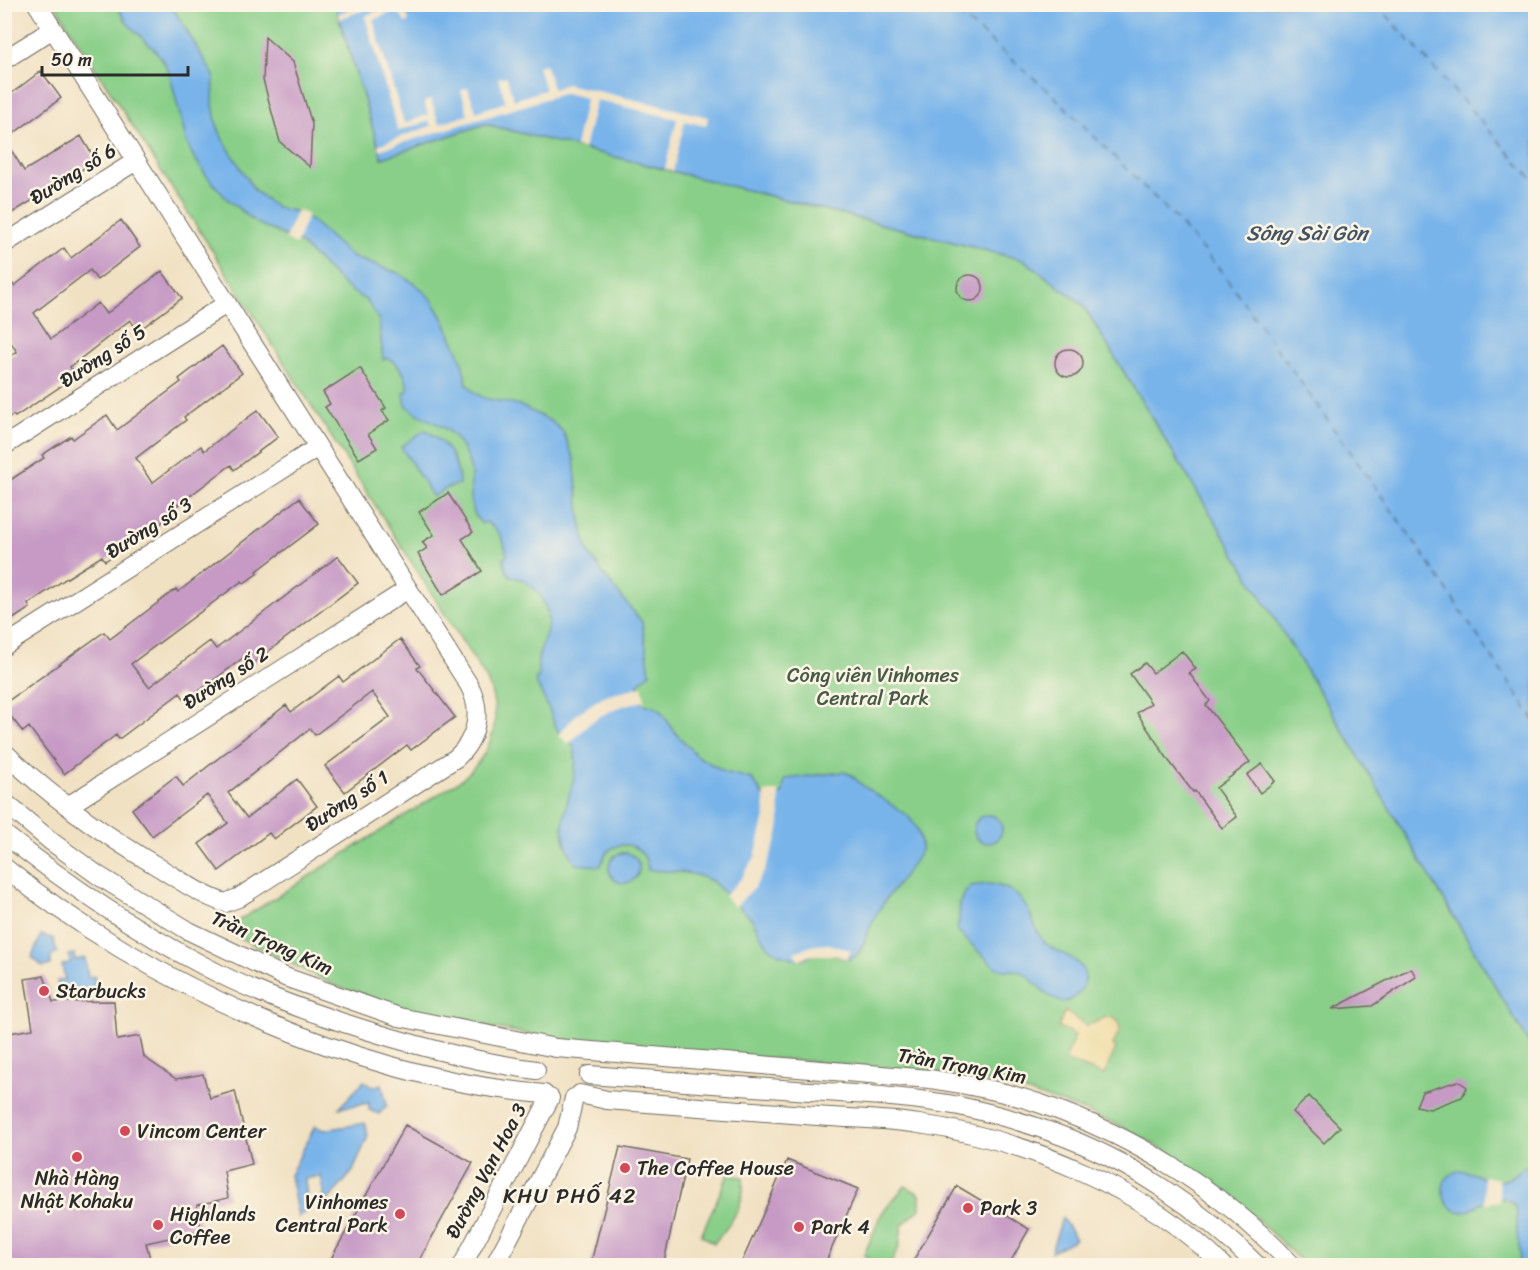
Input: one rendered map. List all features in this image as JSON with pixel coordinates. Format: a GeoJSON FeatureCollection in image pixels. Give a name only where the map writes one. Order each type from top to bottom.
{"type":"FeatureCollection","features":[{"type":"Feature","properties":{"kind":"street"},"geometry":{"type":"LineString","coordinates":[[37,4],[408,589]]}},
{"type":"Feature","properties":{"kind":"street"},"geometry":{"type":"LineString","coordinates":[[4,60],[53,29]]}},
{"type":"Feature","properties":{"kind":"street","name":"Đường số 6"},"geometry":{"type":"LineString","coordinates":[[4,244],[136,161]]}},
{"type":"Feature","properties":{"kind":"street","name":"Đường số 5"},"geometry":{"type":"LineString","coordinates":[[4,446],[226,304]]}},
{"type":"Feature","properties":{"kind":"street","name":"Đường số 3"},"geometry":{"type":"LineString","coordinates":[[4,646],[318,447]]}},
{"type":"Feature","properties":{"kind":"street","name":"Đường số 1"},"geometry":{"type":"LineString","coordinates":[[68,806],[114,841],[202,894],[225,903],[238,898],[456,758],[467,748],[477,721],[474,694],[408,589]]}},
{"type":"Feature","properties":{"kind":"street","name":"Đường số 2"},"geometry":{"type":"LineString","coordinates":[[68,806],[408,589]]}},
{"type":"Feature","properties":{"kind":"street"},"geometry":{"type":"LineString","coordinates":[[4,752],[68,806]]}},
{"type":"Feature","properties":{"kind":"street","name":"Trần Trọng Kim"},"geometry":{"type":"LineString","coordinates":[[4,802],[52,842],[144,905],[219,946],[285,977],[399,1017],[565,1049],[930,1078],[990,1089],[1040,1103],[1091,1123],[1168,1163],[1223,1200],[1270,1241],[1293,1266]]}},
{"type":"Feature","properties":{"kind":"street"},"geometry":{"type":"LineString","coordinates":[[4,834],[52,871],[154,937],[206,967],[250,988],[312,1012],[413,1045],[536,1070]]}},
{"type":"Feature","properties":{"kind":"street"},"geometry":{"type":"LineString","coordinates":[[4,867],[69,915],[147,963],[196,989],[282,1028],[380,1061],[441,1078],[483,1087],[547,1096],[558,1101],[577,1096],[917,1123],[977,1135],[1045,1157],[1122,1192],[1183,1231],[1223,1266]]}},
{"type":"Feature","properties":{"kind":"street"},"geometry":{"type":"LineString","coordinates":[[494,1266],[567,1128],[577,1096],[585,1088],[589,1075],[584,1060],[565,1049],[543,1056],[536,1070],[537,1083],[547,1096]]}},
{"type":"Feature","properties":{"kind":"street","name":"Trần Trọng Kim"},"geometry":{"type":"LineString","coordinates":[[589,1075],[903,1098],[958,1106],[1005,1118],[1056,1134],[1100,1153],[1153,1183],[1197,1212],[1236,1244],[1258,1266]]}},
{"type":"Feature","properties":{"kind":"street","name":"Đường Vạn Hoa 3"},"geometry":{"type":"LineString","coordinates":[[462,1266],[547,1096]]}},
{"type":"Feature","properties":{"kind":"green space","name":"Công viên Vinhomes Central Park"},"geometry":{"type":"Polygon","coordinates":[[[55,5],[335,5],[382,158],[485,124],[1024,260],[1083,305],[1350,742],[1535,1053],[1535,1265],[1304,1265],[1258,1220],[1180,1160],[1124,1128],[1045,1098],[962,1075],[563,1040],[435,1018],[336,986],[224,930],[461,780],[472,770],[488,747],[495,722],[495,708],[487,680],[55,5]]]}},
{"type":"Feature","properties":{"kind":"green space"},"geometry":{"type":"Polygon","coordinates":[[[728,1175],[743,1177],[742,1196],[736,1213],[714,1243],[701,1235],[728,1175]]]}},
{"type":"Feature","properties":{"kind":"green space"},"geometry":{"type":"Polygon","coordinates":[[[905,1186],[920,1194],[920,1209],[902,1225],[899,1247],[890,1265],[875,1265],[864,1255],[882,1213],[905,1186]]]}},
{"type":"Feature","properties":{"kind":"sand"},"geometry":{"type":"Polygon","coordinates":[[[1065,1011],[1085,1025],[1106,1017],[1118,1021],[1120,1030],[1113,1045],[1116,1048],[1104,1075],[1065,1060],[1075,1035],[1058,1027],[1065,1011]]]}},
{"type":"Feature","properties":{"kind":"water"},"geometry":{"type":"Polygon","coordinates":[[[116,5],[171,5],[214,76],[213,104],[216,122],[222,138],[255,191],[276,207],[297,212],[312,221],[352,257],[398,273],[419,287],[433,301],[443,318],[461,358],[467,384],[475,393],[484,398],[519,405],[551,421],[563,432],[574,459],[580,516],[587,550],[642,622],[650,673],[638,684],[642,703],[659,709],[675,732],[697,756],[725,772],[752,779],[764,796],[782,794],[785,779],[843,772],[850,774],[862,785],[908,816],[920,836],[921,850],[875,916],[856,956],[848,959],[834,955],[820,955],[798,960],[779,954],[762,938],[752,919],[712,881],[680,872],[648,870],[646,860],[634,847],[618,845],[611,849],[601,866],[576,864],[567,848],[563,834],[563,820],[573,782],[575,752],[570,742],[556,728],[535,680],[539,675],[538,658],[548,625],[546,608],[533,587],[509,574],[505,566],[504,558],[507,556],[503,540],[494,528],[485,522],[482,524],[475,514],[471,499],[471,472],[463,450],[449,431],[406,405],[404,393],[408,391],[406,380],[399,367],[387,358],[383,360],[379,320],[367,301],[348,289],[300,243],[257,223],[248,216],[226,198],[206,175],[186,140],[170,75],[165,64],[155,50],[128,24],[116,5]]]}},
{"type":"Feature","properties":{"kind":"water","name":"Sông Sài Gòn"},"geometry":{"type":"Polygon","coordinates":[[[335,5],[1535,5],[1535,1053],[1350,742],[1083,305],[1024,260],[485,124],[382,158],[335,5]]]}},
{"type":"Feature","properties":{"kind":"water"},"geometry":{"type":"Polygon","coordinates":[[[425,430],[450,452],[458,475],[459,484],[433,497],[401,447],[425,430]]]}},
{"type":"Feature","properties":{"kind":"water"},"geometry":{"type":"Polygon","coordinates":[[[988,815],[998,819],[1002,829],[998,839],[988,843],[978,839],[974,829],[978,819],[988,815]]]}},
{"type":"Feature","properties":{"kind":"water"},"geometry":{"type":"Polygon","coordinates":[[[624,853],[635,857],[639,868],[635,879],[624,883],[613,879],[609,868],[613,857],[624,853]]]}},
{"type":"Feature","properties":{"kind":"water"},"geometry":{"type":"Polygon","coordinates":[[[987,884],[1003,887],[1016,894],[1021,899],[1043,941],[1080,965],[1085,981],[1082,989],[1073,999],[1066,1002],[1058,1001],[1022,972],[999,969],[957,929],[960,903],[965,893],[971,886],[987,884]]]}},
{"type":"Feature","properties":{"kind":"water"},"geometry":{"type":"Polygon","coordinates":[[[41,935],[53,938],[57,953],[51,956],[51,965],[43,967],[32,957],[41,935]]]}},
{"type":"Feature","properties":{"kind":"water"},"geometry":{"type":"Polygon","coordinates":[[[74,954],[75,960],[85,958],[88,977],[94,976],[97,990],[61,997],[57,981],[65,979],[62,965],[70,963],[69,955],[74,954]]]}},
{"type":"Feature","properties":{"kind":"water"},"geometry":{"type":"Polygon","coordinates":[[[364,1081],[373,1087],[382,1084],[387,1105],[379,1114],[369,1110],[369,1103],[339,1108],[364,1081]]]}},
{"type":"Feature","properties":{"kind":"water"},"geometry":{"type":"Polygon","coordinates":[[[365,1123],[368,1136],[353,1171],[325,1204],[321,1176],[305,1179],[308,1210],[298,1217],[290,1175],[315,1126],[324,1130],[365,1123]]]}},
{"type":"Feature","properties":{"kind":"water"},"geometry":{"type":"Polygon","coordinates":[[[1532,1164],[1535,1165],[1535,1265],[1516,1265],[1520,1258],[1520,1250],[1517,1212],[1512,1202],[1500,1198],[1488,1199],[1467,1212],[1460,1212],[1448,1205],[1443,1195],[1443,1186],[1454,1172],[1467,1172],[1493,1181],[1500,1181],[1532,1164]]]}},
{"type":"Feature","properties":{"kind":"water"},"geometry":{"type":"Polygon","coordinates":[[[1062,1218],[1076,1239],[1051,1252],[1062,1218]]]}},
{"type":"Feature","properties":{"kind":"pier"},"geometry":{"type":"Polygon","coordinates":[[[362,4],[378,5],[339,19],[338,14],[362,4]]]}},
{"type":"Feature","properties":{"kind":"pier"},"geometry":{"type":"Polygon","coordinates":[[[393,5],[403,5],[409,21],[405,23],[398,9],[373,20],[404,123],[428,115],[424,102],[431,99],[439,124],[468,115],[461,90],[468,88],[476,112],[506,102],[498,78],[506,76],[514,100],[545,90],[538,66],[545,64],[553,89],[567,84],[708,117],[706,126],[685,121],[673,171],[665,169],[677,119],[596,100],[584,149],[575,147],[586,98],[565,93],[379,150],[378,145],[431,126],[429,121],[398,131],[365,16],[393,5]]]}},
{"type":"Feature","properties":{"kind":"pier"},"geometry":{"type":"Polygon","coordinates":[[[297,210],[308,215],[296,245],[285,239],[297,210]]]}},
{"type":"Feature","properties":{"kind":"pier"},"geometry":{"type":"Polygon","coordinates":[[[642,686],[645,701],[625,705],[600,716],[569,744],[558,735],[577,714],[602,697],[642,686]]]}},
{"type":"Feature","properties":{"kind":"pier"},"geometry":{"type":"Polygon","coordinates":[[[764,791],[765,793],[779,791],[780,823],[777,839],[764,872],[754,888],[735,907],[724,896],[740,880],[755,857],[765,817],[764,791]]]}},
{"type":"Feature","properties":{"kind":"pier"},"geometry":{"type":"Polygon","coordinates":[[[829,944],[851,950],[847,959],[834,955],[821,955],[798,960],[794,952],[815,945],[829,944]]]}},
{"type":"Feature","properties":{"kind":"pier"},"geometry":{"type":"Polygon","coordinates":[[[1483,1176],[1498,1179],[1500,1201],[1485,1203],[1483,1176]]]}},
{"type":"Feature","properties":{"kind":"building"},"geometry":{"type":"Polygon","coordinates":[[[265,37],[293,62],[312,124],[310,167],[280,142],[263,80],[265,37]]]}},
{"type":"Feature","properties":{"kind":"building"},"geometry":{"type":"Polygon","coordinates":[[[41,71],[61,98],[5,140],[24,171],[81,136],[96,161],[4,218],[4,99],[41,71]]]}},
{"type":"Feature","properties":{"kind":"building"},"geometry":{"type":"Polygon","coordinates":[[[121,220],[140,247],[97,280],[90,270],[34,313],[51,339],[98,303],[106,314],[162,271],[182,298],[138,331],[130,320],[70,367],[76,376],[15,417],[13,415],[4,421],[4,360],[17,352],[4,332],[4,271],[14,286],[64,248],[71,258],[121,220]]]}},
{"type":"Feature","properties":{"kind":"building"},"geometry":{"type":"Polygon","coordinates":[[[970,275],[979,279],[983,288],[979,297],[970,301],[961,297],[957,288],[961,279],[970,275]]]}},
{"type":"Feature","properties":{"kind":"building"},"geometry":{"type":"Polygon","coordinates":[[[222,346],[242,373],[184,417],[186,420],[136,458],[152,483],[201,446],[204,451],[258,410],[278,437],[234,470],[231,465],[167,513],[170,517],[105,561],[102,556],[67,578],[28,604],[30,608],[4,625],[4,484],[44,458],[42,455],[71,436],[73,439],[107,415],[117,430],[181,382],[179,379],[222,346]]]}},
{"type":"Feature","properties":{"kind":"building"},"geometry":{"type":"Polygon","coordinates":[[[1069,349],[1079,353],[1083,363],[1079,373],[1069,377],[1059,373],[1055,363],[1059,353],[1069,349]]]}},
{"type":"Feature","properties":{"kind":"building"},"geometry":{"type":"Polygon","coordinates":[[[360,368],[386,408],[382,411],[389,420],[368,434],[377,448],[359,459],[325,407],[330,404],[323,392],[360,368]]]}},
{"type":"Feature","properties":{"kind":"building"},"geometry":{"type":"Polygon","coordinates":[[[448,493],[473,532],[462,539],[482,571],[443,595],[418,554],[427,548],[422,542],[434,535],[419,512],[448,493]]]}},
{"type":"Feature","properties":{"kind":"building"},"geometry":{"type":"Polygon","coordinates":[[[299,498],[319,524],[257,571],[258,573],[244,583],[242,581],[131,664],[149,687],[210,641],[216,649],[338,556],[358,583],[249,666],[243,658],[186,701],[180,693],[119,739],[116,735],[64,774],[29,727],[23,732],[4,708],[4,704],[104,632],[110,639],[176,589],[178,592],[299,498]]]}},
{"type":"Feature","properties":{"kind":"building"},"geometry":{"type":"Polygon","coordinates":[[[400,639],[420,666],[417,668],[455,717],[411,750],[407,745],[345,792],[325,766],[390,717],[372,692],[315,735],[310,729],[228,793],[247,818],[297,779],[317,806],[274,839],[269,833],[219,871],[199,844],[228,823],[207,795],[152,836],[132,809],[176,776],[183,786],[286,705],[291,712],[339,676],[343,682],[400,639]]]}},
{"type":"Feature","properties":{"kind":"building"},"geometry":{"type":"Polygon","coordinates":[[[1182,651],[1196,669],[1189,673],[1210,701],[1206,705],[1250,762],[1216,788],[1237,817],[1222,828],[1169,761],[1137,713],[1151,703],[1130,674],[1145,663],[1153,673],[1182,651]]]}},
{"type":"Feature","properties":{"kind":"building"},"geometry":{"type":"Polygon","coordinates":[[[1262,764],[1275,781],[1260,793],[1247,775],[1262,764]]]}},
{"type":"Feature","properties":{"kind":"building"},"geometry":{"type":"Polygon","coordinates":[[[1411,968],[1416,977],[1372,1006],[1332,1009],[1411,968]]]}},
{"type":"Feature","properties":{"kind":"building","name":"Vincom Center"},"geometry":{"type":"Polygon","coordinates":[[[44,976],[53,1002],[114,1001],[117,1040],[140,1036],[144,1057],[176,1079],[203,1074],[210,1098],[235,1091],[252,1164],[224,1171],[228,1198],[197,1205],[201,1231],[146,1243],[152,1266],[4,1266],[4,1034],[33,1029],[25,979],[44,976]]]}},
{"type":"Feature","properties":{"kind":"building"},"geometry":{"type":"Polygon","coordinates":[[[1458,1081],[1467,1087],[1462,1097],[1430,1109],[1416,1106],[1422,1092],[1458,1081]]]}},
{"type":"Feature","properties":{"kind":"building"},"geometry":{"type":"Polygon","coordinates":[[[1309,1096],[1340,1127],[1324,1143],[1293,1112],[1309,1096]]]}},
{"type":"Feature","properties":{"kind":"building","name":"Vinhomes Central Park"},"geometry":{"type":"Polygon","coordinates":[[[405,1125],[473,1163],[416,1266],[327,1266],[405,1125]]]}},
{"type":"Feature","properties":{"kind":"building"},"geometry":{"type":"Polygon","coordinates":[[[620,1147],[687,1159],[663,1266],[590,1266],[620,1147]]]}},
{"type":"Feature","properties":{"kind":"building","name":"Park 4"},"geometry":{"type":"Polygon","coordinates":[[[787,1160],[858,1189],[824,1266],[740,1266],[787,1160]]]}},
{"type":"Feature","properties":{"kind":"building","name":"Park 3"},"geometry":{"type":"Polygon","coordinates":[[[957,1186],[1029,1229],[1008,1266],[910,1266],[957,1186]]]}},
{"type":"Feature","properties":{"kind":"ferry route"},"geometry":{"type":"LineString","coordinates":[[947,4],[1052,94],[1174,217],[1222,272],[1420,550],[1536,723]]}},
{"type":"Feature","properties":{"kind":"ferry route"},"geometry":{"type":"LineString","coordinates":[[1377,4],[1536,183]]}},
{"type":"Feature","properties":{"kind":"place","name":"Starbucks"},"geometry":{"type":"Point","coordinates":[44,991]}},
{"type":"Feature","properties":{"kind":"place","name":"Vincom Center"},"geometry":{"type":"Point","coordinates":[125,1131]}},
{"type":"Feature","properties":{"kind":"place","name":"Nhà Hàng Nhật Kohaku"},"geometry":{"type":"Point","coordinates":[77,1157]}},
{"type":"Feature","properties":{"kind":"place","name":"The Coffee House"},"geometry":{"type":"Point","coordinates":[625,1168]}},
{"type":"Feature","properties":{"kind":"place","name":"Park 3"},"geometry":{"type":"Point","coordinates":[968,1208]}},
{"type":"Feature","properties":{"kind":"place","name":"Vinhomes Central Park"},"geometry":{"type":"Point","coordinates":[400,1214]}},
{"type":"Feature","properties":{"kind":"place","name":"Highlands Coffee"},"geometry":{"type":"Point","coordinates":[158,1225]}},
{"type":"Feature","properties":{"kind":"place","name":"Park 4"},"geometry":{"type":"Point","coordinates":[799,1227]}},
{"type":"Feature","properties":{"kind":"district","name":"KHU PHỐ 42"},"geometry":{"type":"Point","coordinates":[570,1196]}}]}
